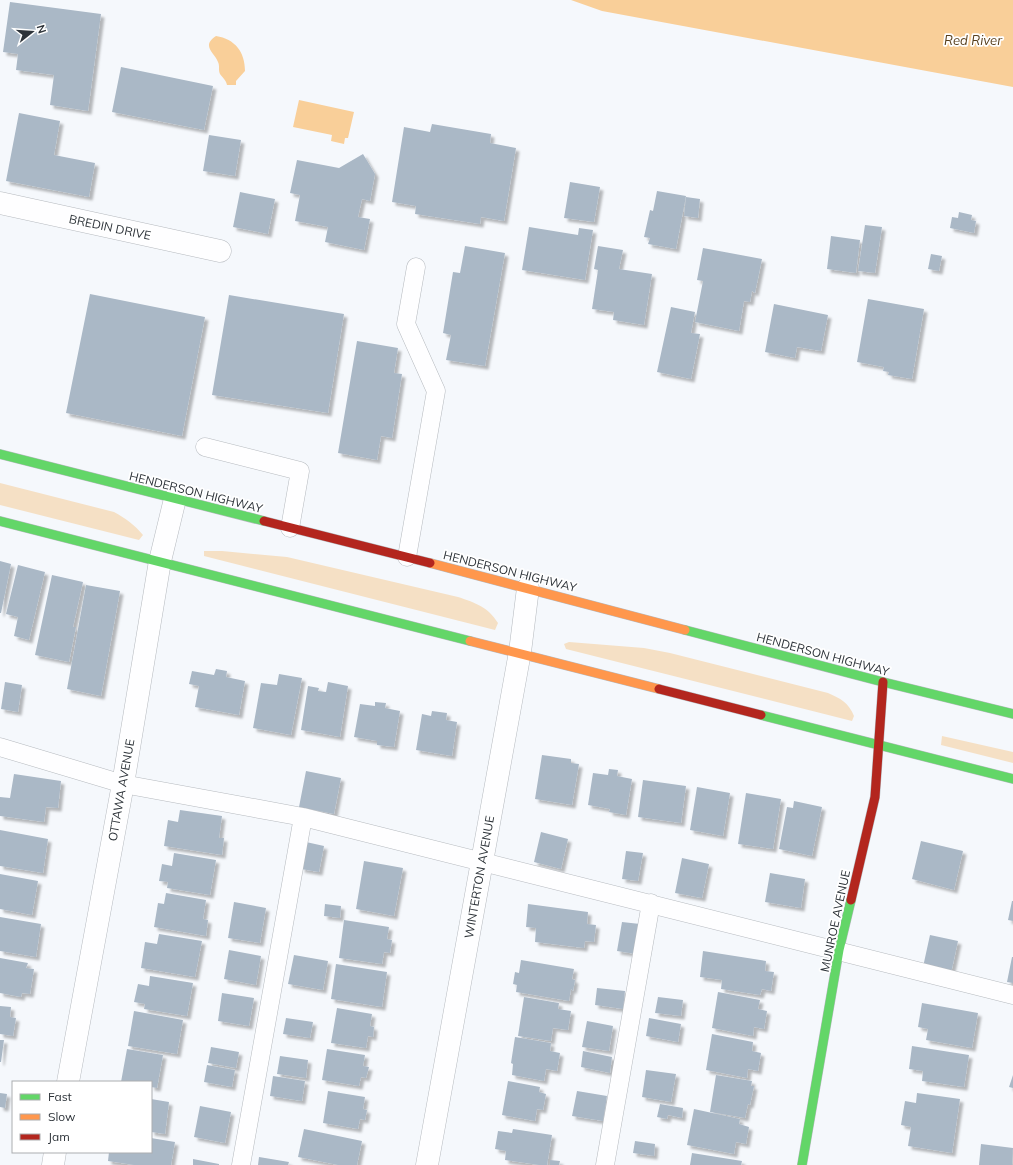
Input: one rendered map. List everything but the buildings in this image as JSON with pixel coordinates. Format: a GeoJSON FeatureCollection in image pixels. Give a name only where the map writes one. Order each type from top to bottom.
{"type":"FeatureCollection","features":[{"type":"Feature","properties":{"kind":"main road","name":"HENDERSON HIGHWAY"},"geometry":{"type":"LineString","coordinates":[[0,454],[528,588],[883,682],[1013,714]]}},
{"type":"Feature","properties":{"kind":"main road"},"geometry":{"type":"LineString","coordinates":[[0,520],[1013,779]]}},
{"type":"Feature","properties":{"kind":"main road","name":"MUNROE AVENUE"},"geometry":{"type":"LineString","coordinates":[[802,1165],[839,950],[875,797],[883,682]]}},
{"type":"Feature","properties":{"kind":"street","name":"BREDIN DRIVE"},"geometry":{"type":"LineString","coordinates":[[0,203],[220,251]]}},
{"type":"Feature","properties":{"kind":"street","name":"OTTAWA AVENUE"},"geometry":{"type":"LineString","coordinates":[[68,1081],[123,784],[160,561],[175,499]]}},
{"type":"Feature","properties":{"kind":"street","name":"WINTERTON AVENUE"},"geometry":{"type":"LineString","coordinates":[[427,1165],[520,652],[528,588]]}},
{"type":"Feature","properties":{"kind":"street"},"geometry":{"type":"LineString","coordinates":[[53,1165],[55,1153]]}},
{"type":"Feature","properties":{"kind":"lane"},"geometry":{"type":"LineString","coordinates":[[407,557],[436,391],[406,324],[416,267]]}},
{"type":"Feature","properties":{"kind":"lane"},"geometry":{"type":"LineString","coordinates":[[206,447],[300,471],[290,528]]}},
{"type":"Feature","properties":{"kind":"lane"},"geometry":{"type":"LineString","coordinates":[[0,747],[123,784],[303,817],[839,950],[1013,995]]}},
{"type":"Feature","properties":{"kind":"lane"},"geometry":{"type":"LineString","coordinates":[[241,1165],[303,817]]}},
{"type":"Feature","properties":{"kind":"lane"},"geometry":{"type":"LineString","coordinates":[[605,1165],[650,903]]}},
{"type":"Feature","properties":{"kind":"shaded area"},"geometry":{"type":"Polygon","coordinates":[[[0,483],[114,512],[130,522],[143,535],[139,540],[0,505],[0,483]]]}},
{"type":"Feature","properties":{"kind":"shaded area"},"geometry":{"type":"Polygon","coordinates":[[[204,551],[222,551],[287,557],[458,597],[486,609],[498,623],[495,630],[204,556],[204,551]]]}},
{"type":"Feature","properties":{"kind":"shaded area"},"geometry":{"type":"Polygon","coordinates":[[[569,642],[644,648],[670,653],[828,693],[844,702],[850,708],[854,716],[852,721],[566,649],[564,644],[569,642]]]}},
{"type":"Feature","properties":{"kind":"shaded area"},"geometry":{"type":"Polygon","coordinates":[[[942,736],[1013,752],[1013,763],[941,745],[942,736]]]}},
{"type":"Feature","properties":{"kind":"water","name":"Red River"},"geometry":{"type":"Polygon","coordinates":[[[571,0],[1013,0],[1013,87],[602,11],[571,0]]]}},
{"type":"Feature","properties":{"kind":"water"},"geometry":{"type":"Polygon","coordinates":[[[216,36],[234,43],[241,52],[245,64],[245,71],[236,81],[236,85],[227,85],[220,74],[218,62],[209,46],[209,43],[216,36]]]}},
{"type":"Feature","properties":{"kind":"water"},"geometry":{"type":"Polygon","coordinates":[[[299,100],[354,112],[348,138],[345,138],[344,144],[331,141],[332,135],[293,127],[299,100]]]}},
{"type":"Feature","properties":{"kind":"traffic: fast"},"geometry":{"type":"LineString","coordinates":[[0,454],[264,521]]}},
{"type":"Feature","properties":{"kind":"traffic: fast"},"geometry":{"type":"LineString","coordinates":[[0,521],[470,641]]}},
{"type":"Feature","properties":{"kind":"traffic: fast"},"geometry":{"type":"LineString","coordinates":[[685,630],[883,682],[1013,714]]}},
{"type":"Feature","properties":{"kind":"traffic: fast"},"geometry":{"type":"LineString","coordinates":[[761,715],[1013,779]]}},
{"type":"Feature","properties":{"kind":"traffic: fast"},"geometry":{"type":"LineString","coordinates":[[802,1165],[839,950],[851,900]]}},
{"type":"Feature","properties":{"kind":"traffic: slow"},"geometry":{"type":"LineString","coordinates":[[430,563],[685,630]]}},
{"type":"Feature","properties":{"kind":"traffic: slow"},"geometry":{"type":"LineString","coordinates":[[470,641],[659,689]]}},
{"type":"Feature","properties":{"kind":"traffic: jam"},"geometry":{"type":"LineString","coordinates":[[264,521],[430,563]]}},
{"type":"Feature","properties":{"kind":"traffic: jam"},"geometry":{"type":"LineString","coordinates":[[851,900],[875,797],[883,682]]}},
{"type":"Feature","properties":{"kind":"traffic: jam"},"geometry":{"type":"LineString","coordinates":[[659,689],[761,715]]}}]}
